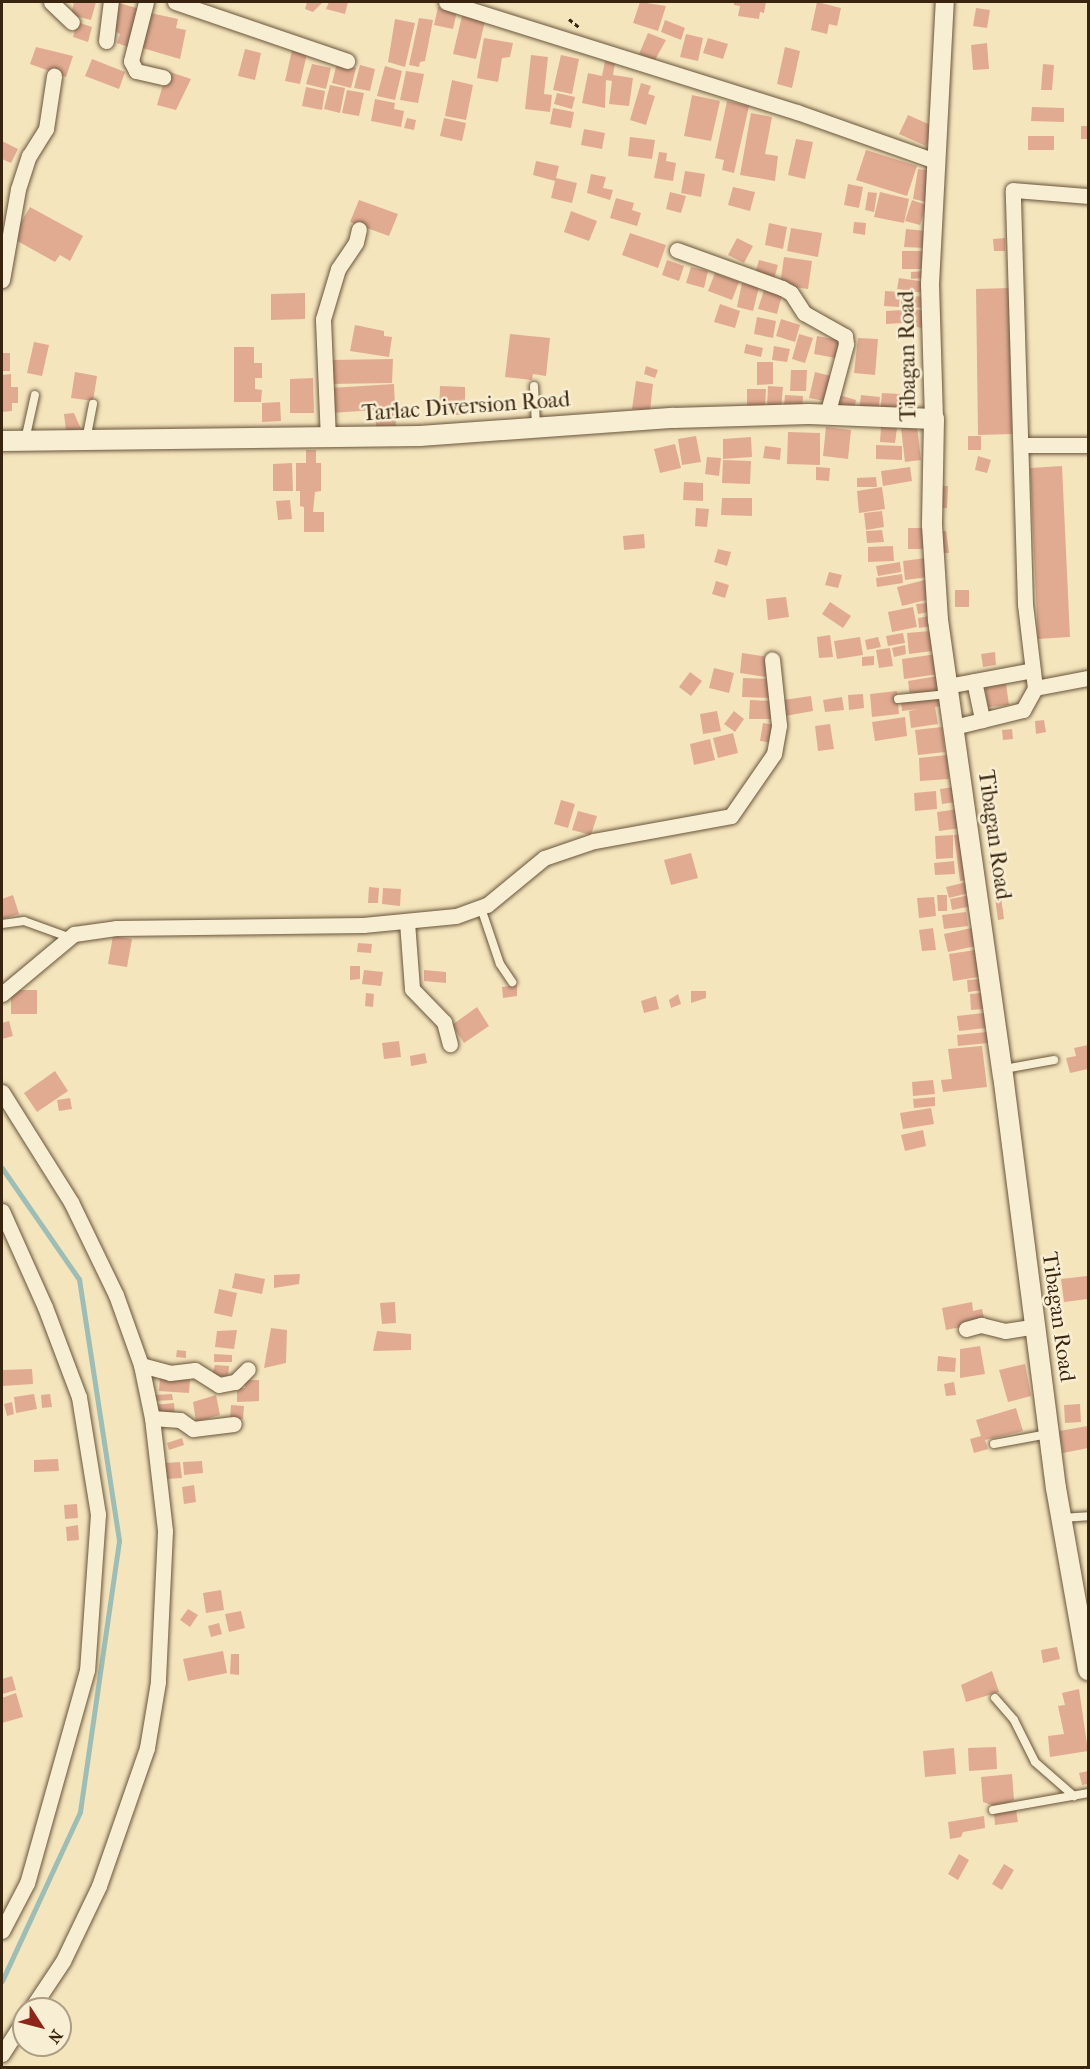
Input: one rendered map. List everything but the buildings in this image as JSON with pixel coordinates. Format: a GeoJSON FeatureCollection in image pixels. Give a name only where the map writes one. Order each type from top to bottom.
{"type":"FeatureCollection","features":[{"type":"Feature","properties":{"kind":"main road","name":"Tarlac Diversion Road"},"geometry":{"type":"LineString","coordinates":[[2,441],[85,442],[420,436],[536,426],[827,414],[934,419]]}},
{"type":"Feature","properties":{"kind":"main road","name":"Tibagan Road"},"geometry":{"type":"LineString","coordinates":[[934,419],[932,525],[947,690],[1003,1069],[1061,1518],[1089,1670]]}},
{"type":"Feature","properties":{"kind":"street"},"geometry":{"type":"LineString","coordinates":[[51,2],[72,22]]}},
{"type":"Feature","properties":{"kind":"street"},"geometry":{"type":"LineString","coordinates":[[106,41],[111,2]]}},
{"type":"Feature","properties":{"kind":"street"},"geometry":{"type":"LineString","coordinates":[[146,2],[131,61],[136,72],[163,77]]}},
{"type":"Feature","properties":{"kind":"street"},"geometry":{"type":"LineString","coordinates":[[175,2],[347,60]]}},
{"type":"Feature","properties":{"kind":"street"},"geometry":{"type":"LineString","coordinates":[[446,2],[480,7],[798,112],[935,161]]}},
{"type":"Feature","properties":{"kind":"street","name":"Tibagan Road"},"geometry":{"type":"LineString","coordinates":[[934,419],[930,284],[945,2]]}},
{"type":"Feature","properties":{"kind":"street"},"geometry":{"type":"LineString","coordinates":[[2,272],[18,189],[29,156],[46,129],[54,76]]}},
{"type":"Feature","properties":{"kind":"street"},"geometry":{"type":"LineString","coordinates":[[954,727],[1023,710],[1035,688],[1025,604],[1013,190],[1089,196]]}},
{"type":"Feature","properties":{"kind":"street"},"geometry":{"type":"LineString","coordinates":[[328,439],[323,319],[338,269],[356,242],[359,229]]}},
{"type":"Feature","properties":{"kind":"street"},"geometry":{"type":"LineString","coordinates":[[677,250],[782,288],[791,294],[804,312],[845,336],[846,344],[827,414]]}},
{"type":"Feature","properties":{"kind":"street"},"geometry":{"type":"LineString","coordinates":[[1021,445],[1089,445]]}},
{"type":"Feature","properties":{"kind":"street"},"geometry":{"type":"LineString","coordinates":[[2,994],[68,937],[116,928],[293,927],[407,922],[456,916],[481,908],[544,858],[594,841],[736,813],[774,754],[779,725],[772,659]]}},
{"type":"Feature","properties":{"kind":"street"},"geometry":{"type":"LineString","coordinates":[[947,690],[974,681],[1033,670]]}},
{"type":"Feature","properties":{"kind":"street"},"geometry":{"type":"LineString","coordinates":[[1035,688],[1089,678]]}},
{"type":"Feature","properties":{"kind":"street"},"geometry":{"type":"LineString","coordinates":[[974,681],[982,720]]}},
{"type":"Feature","properties":{"kind":"street"},"geometry":{"type":"LineString","coordinates":[[407,922],[412,989],[444,1022],[450,1044]]}},
{"type":"Feature","properties":{"kind":"street"},"geometry":{"type":"LineString","coordinates":[[2,1092],[71,1202],[116,1295],[141,1365],[152,1418],[165,1531],[165,1595],[158,1682],[147,1748],[99,1886],[63,1961],[39,1997]]}},
{"type":"Feature","properties":{"kind":"street"},"geometry":{"type":"LineString","coordinates":[[2,1211],[45,1307],[79,1397],[98,1514],[87,1670],[27,1883],[2,1931]]}},
{"type":"Feature","properties":{"kind":"street"},"geometry":{"type":"LineString","coordinates":[[966,1329],[981,1325],[1005,1331],[1035,1326]]}},
{"type":"Feature","properties":{"kind":"street"},"geometry":{"type":"LineString","coordinates":[[141,1365],[170,1373],[195,1370],[219,1385],[235,1382],[248,1369]]}},
{"type":"Feature","properties":{"kind":"street"},"geometry":{"type":"LineString","coordinates":[[152,1418],[180,1420],[193,1429],[234,1424]]}},
{"type":"Feature","properties":{"kind":"street"},"geometry":{"type":"LineString","coordinates":[[2,2054],[12,2039]]}},
{"type":"Feature","properties":{"kind":"lane"},"geometry":{"type":"LineString","coordinates":[[534,386],[536,426]]}},
{"type":"Feature","properties":{"kind":"lane"},"geometry":{"type":"LineString","coordinates":[[24,441],[35,395]]}},
{"type":"Feature","properties":{"kind":"lane"},"geometry":{"type":"LineString","coordinates":[[85,442],[93,404]]}},
{"type":"Feature","properties":{"kind":"lane"},"geometry":{"type":"LineString","coordinates":[[898,699],[947,690]]}},
{"type":"Feature","properties":{"kind":"lane"},"geometry":{"type":"LineString","coordinates":[[481,908],[500,964],[512,982]]}},
{"type":"Feature","properties":{"kind":"lane"},"geometry":{"type":"LineString","coordinates":[[2,924],[33,923],[68,937]]}},
{"type":"Feature","properties":{"kind":"lane"},"geometry":{"type":"LineString","coordinates":[[1003,1069],[1054,1060]]}},
{"type":"Feature","properties":{"kind":"lane"},"geometry":{"type":"LineString","coordinates":[[994,1444],[1050,1434]]}},
{"type":"Feature","properties":{"kind":"lane"},"geometry":{"type":"LineString","coordinates":[[1061,1518],[1089,1516]]}},
{"type":"Feature","properties":{"kind":"lane"},"geometry":{"type":"LineString","coordinates":[[995,1698],[1014,1720],[1035,1762],[1074,1796]]}},
{"type":"Feature","properties":{"kind":"lane"},"geometry":{"type":"LineString","coordinates":[[993,1810],[1089,1793]]}},
{"type":"Feature","properties":{"kind":"waterway"},"geometry":{"type":"LineString","coordinates":[[2,1168],[79,1279],[119,1541],[80,1812],[2,1981]]}}]}
